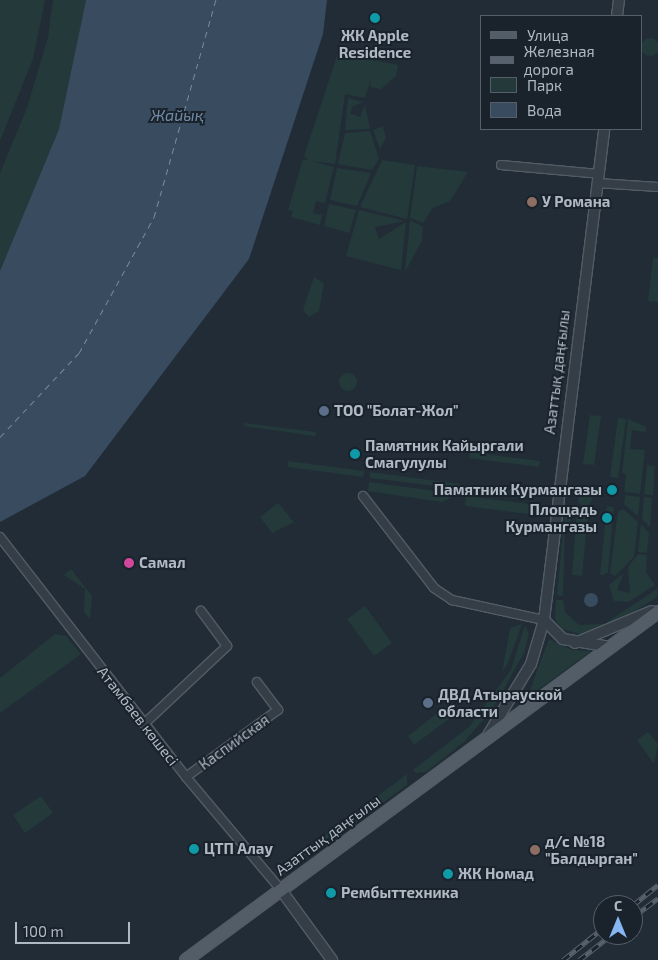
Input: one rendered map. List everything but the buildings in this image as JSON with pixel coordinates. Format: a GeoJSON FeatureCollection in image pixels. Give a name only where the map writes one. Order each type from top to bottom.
{"type":"FeatureCollection","features":[{"type":"Feature","properties":{"kind":"main road","name":"Азаттық даңғылы"},"geometry":{"type":"LineString","coordinates":[[186,960],[488,735],[611,647],[658,610]]}},
{"type":"Feature","properties":{"kind":"street"},"geometry":{"type":"LineString","coordinates":[[617,15],[619,0]]}},
{"type":"Feature","properties":{"kind":"street","name":"Азаттық даңғылы"},"geometry":{"type":"LineString","coordinates":[[488,735],[531,664],[544,620],[604,130]]}},
{"type":"Feature","properties":{"kind":"street"},"geometry":{"type":"LineString","coordinates":[[501,165],[658,187]]}},
{"type":"Feature","properties":{"kind":"street"},"geometry":{"type":"LineString","coordinates":[[363,496],[434,588],[452,600],[544,620],[553,633],[575,643],[611,647]]}},
{"type":"Feature","properties":{"kind":"street","name":"Атамбаев көшесі"},"geometry":{"type":"LineString","coordinates":[[0,537],[186,777],[281,890]]}},
{"type":"Feature","properties":{"kind":"street"},"geometry":{"type":"LineString","coordinates":[[575,643],[658,610]]}},
{"type":"Feature","properties":{"kind":"street"},"geometry":{"type":"LineString","coordinates":[[144,724],[227,646],[201,611]]}},
{"type":"Feature","properties":{"kind":"street","name":"Каспийская"},"geometry":{"type":"LineString","coordinates":[[186,777],[278,710],[257,682]]}},
{"type":"Feature","properties":{"kind":"street"},"geometry":{"type":"LineString","coordinates":[[281,890],[332,960]]}},
{"type":"Feature","properties":{"kind":"green space"},"geometry":{"type":"Polygon","coordinates":[[[0,0],[45,0],[33,59],[0,141],[0,0]]]}},
{"type":"Feature","properties":{"kind":"green space"},"geometry":{"type":"Polygon","coordinates":[[[53,0],[86,0],[59,129],[0,271],[0,173],[27,108],[48,37],[53,0]]]}},
{"type":"Feature","properties":{"kind":"green space"},"geometry":{"type":"Polygon","coordinates":[[[647,39],[653,39],[658,44],[658,50],[653,55],[647,55],[643,52],[643,42],[647,39]]]}},
{"type":"Feature","properties":{"kind":"green space"},"geometry":{"type":"Polygon","coordinates":[[[338,53],[398,65],[396,76],[381,89],[370,87],[371,78],[365,98],[345,94],[335,164],[309,161],[304,156],[338,53]]]}},
{"type":"Feature","properties":{"kind":"green space"},"geometry":{"type":"Polygon","coordinates":[[[348,98],[364,102],[353,106],[350,113],[360,117],[365,105],[370,129],[345,130],[348,98]]]}},
{"type":"Feature","properties":{"kind":"green space"},"geometry":{"type":"Polygon","coordinates":[[[383,126],[386,138],[380,149],[373,130],[383,126]]]}},
{"type":"Feature","properties":{"kind":"green space"},"geometry":{"type":"Polygon","coordinates":[[[370,131],[379,159],[372,170],[338,164],[345,133],[370,131]]]}},
{"type":"Feature","properties":{"kind":"green space"},"geometry":{"type":"Polygon","coordinates":[[[303,159],[334,167],[325,203],[316,201],[313,213],[322,215],[320,225],[291,217],[293,211],[288,210],[303,159]]]}},
{"type":"Feature","properties":{"kind":"green space"},"geometry":{"type":"Polygon","coordinates":[[[382,160],[415,165],[407,219],[360,207],[382,160]]]}},
{"type":"Feature","properties":{"kind":"green space"},"geometry":{"type":"Polygon","coordinates":[[[417,166],[468,172],[450,201],[433,208],[423,223],[410,218],[417,166]]]}},
{"type":"Feature","properties":{"kind":"green space"},"geometry":{"type":"Polygon","coordinates":[[[337,168],[371,173],[357,206],[330,200],[337,168]]]}},
{"type":"Feature","properties":{"kind":"green space"},"geometry":{"type":"Polygon","coordinates":[[[329,204],[356,210],[349,233],[324,226],[329,204]]]}},
{"type":"Feature","properties":{"kind":"green space"},"geometry":{"type":"Polygon","coordinates":[[[359,210],[405,221],[375,227],[379,239],[406,222],[401,270],[346,256],[359,210]]]}},
{"type":"Feature","properties":{"kind":"green space"},"geometry":{"type":"Polygon","coordinates":[[[410,220],[423,227],[422,241],[405,272],[410,220]]]}},
{"type":"Feature","properties":{"kind":"green space"},"geometry":{"type":"Polygon","coordinates":[[[653,258],[658,258],[658,302],[648,301],[653,258]]]}},
{"type":"Feature","properties":{"kind":"green space"},"geometry":{"type":"Polygon","coordinates":[[[314,277],[324,283],[319,311],[309,317],[303,310],[314,277]]]}},
{"type":"Feature","properties":{"kind":"green space"},"geometry":{"type":"Polygon","coordinates":[[[344,373],[352,373],[357,378],[355,389],[344,391],[339,386],[339,378],[344,373]]]}},
{"type":"Feature","properties":{"kind":"green space"},"geometry":{"type":"Polygon","coordinates":[[[590,415],[601,416],[594,465],[583,464],[590,415]]]}},
{"type":"Feature","properties":{"kind":"green space"},"geometry":{"type":"Polygon","coordinates":[[[618,418],[626,419],[618,478],[610,477],[618,418]]]}},
{"type":"Feature","properties":{"kind":"green space"},"geometry":{"type":"Polygon","coordinates":[[[628,419],[646,427],[646,432],[632,430],[630,449],[645,450],[640,494],[624,492],[626,474],[622,473],[628,419]]]}},
{"type":"Feature","properties":{"kind":"green space"},"geometry":{"type":"Polygon","coordinates":[[[245,423],[316,432],[315,436],[244,426],[245,423]]]}},
{"type":"Feature","properties":{"kind":"green space"},"geometry":{"type":"Polygon","coordinates":[[[470,452],[540,461],[539,467],[469,458],[470,452]]]}},
{"type":"Feature","properties":{"kind":"green space"},"geometry":{"type":"Polygon","coordinates":[[[288,461],[364,471],[363,477],[288,467],[288,461]]]}},
{"type":"Feature","properties":{"kind":"green space"},"geometry":{"type":"Polygon","coordinates":[[[647,465],[655,466],[653,495],[644,494],[647,465]]]}},
{"type":"Feature","properties":{"kind":"green space"},"geometry":{"type":"Polygon","coordinates":[[[370,472],[460,484],[459,489],[370,478],[370,472]]]}},
{"type":"Feature","properties":{"kind":"green space"},"geometry":{"type":"Polygon","coordinates":[[[369,482],[458,494],[442,502],[368,491],[369,482]]]}},
{"type":"Feature","properties":{"kind":"green space"},"geometry":{"type":"Polygon","coordinates":[[[467,485],[515,491],[514,497],[466,490],[467,485]]]}},
{"type":"Feature","properties":{"kind":"green space"},"geometry":{"type":"Polygon","coordinates":[[[582,492],[588,492],[592,499],[588,506],[582,506],[578,502],[578,496],[582,492]]]}},
{"type":"Feature","properties":{"kind":"green space"},"geometry":{"type":"Polygon","coordinates":[[[625,495],[640,497],[638,516],[624,504],[625,495]]]}},
{"type":"Feature","properties":{"kind":"green space"},"geometry":{"type":"Polygon","coordinates":[[[466,496],[538,505],[537,515],[465,506],[466,496]]]}},
{"type":"Feature","properties":{"kind":"green space"},"geometry":{"type":"Polygon","coordinates":[[[644,497],[652,498],[650,527],[642,519],[644,497]]]}},
{"type":"Feature","properties":{"kind":"green space"},"geometry":{"type":"Polygon","coordinates":[[[278,503],[294,522],[272,533],[260,517],[278,503]]]}},
{"type":"Feature","properties":{"kind":"green space"},"geometry":{"type":"Polygon","coordinates":[[[607,506],[614,507],[608,572],[600,575],[607,506]]]}},
{"type":"Feature","properties":{"kind":"green space"},"geometry":{"type":"Polygon","coordinates":[[[565,509],[572,509],[570,523],[565,523],[563,596],[557,595],[565,509]]]}},
{"type":"Feature","properties":{"kind":"green space"},"geometry":{"type":"Polygon","coordinates":[[[623,509],[638,522],[634,557],[615,576],[610,573],[618,511],[623,509]]]}},
{"type":"Feature","properties":{"kind":"green space"},"geometry":{"type":"Polygon","coordinates":[[[577,511],[588,512],[582,576],[572,575],[577,511]]]}},
{"type":"Feature","properties":{"kind":"green space"},"geometry":{"type":"Polygon","coordinates":[[[641,524],[649,533],[647,553],[638,552],[641,524]]]}},
{"type":"Feature","properties":{"kind":"green space"},"geometry":{"type":"Polygon","coordinates":[[[638,554],[647,555],[646,572],[655,585],[628,602],[614,601],[609,585],[624,573],[617,590],[630,593],[628,567],[638,554]]]}},
{"type":"Feature","properties":{"kind":"green space"},"geometry":{"type":"Polygon","coordinates":[[[71,569],[92,596],[90,619],[84,612],[85,589],[64,575],[71,569]]]}},
{"type":"Feature","properties":{"kind":"green space"},"geometry":{"type":"Polygon","coordinates":[[[657,589],[657,597],[610,627],[607,622],[657,589]]]}},
{"type":"Feature","properties":{"kind":"green space"},"geometry":{"type":"Polygon","coordinates":[[[556,600],[563,600],[565,612],[579,625],[603,624],[606,629],[582,635],[562,629],[555,619],[556,600]]]}},
{"type":"Feature","properties":{"kind":"green space"},"geometry":{"type":"Polygon","coordinates":[[[365,606],[392,643],[374,656],[347,619],[365,606]]]}},
{"type":"Feature","properties":{"kind":"green space"},"geometry":{"type":"Polygon","coordinates":[[[522,624],[508,663],[502,673],[510,628],[522,624]]]}},
{"type":"Feature","properties":{"kind":"green space"},"geometry":{"type":"Polygon","coordinates":[[[525,625],[529,634],[524,653],[492,710],[464,742],[426,772],[416,773],[413,770],[469,727],[511,670],[525,625]]]}},
{"type":"Feature","properties":{"kind":"green space"},"geometry":{"type":"Polygon","coordinates":[[[55,634],[66,636],[81,654],[0,713],[0,678],[55,634]]]}},
{"type":"Feature","properties":{"kind":"green space"},"geometry":{"type":"Polygon","coordinates":[[[549,639],[572,650],[591,651],[527,698],[549,639]]]}},
{"type":"Feature","properties":{"kind":"green space"},"geometry":{"type":"Polygon","coordinates":[[[449,704],[453,716],[414,745],[408,736],[449,704]]]}},
{"type":"Feature","properties":{"kind":"green space"},"geometry":{"type":"Polygon","coordinates":[[[648,732],[658,744],[654,764],[637,740],[648,732]]]}},
{"type":"Feature","properties":{"kind":"green space"},"geometry":{"type":"Polygon","coordinates":[[[407,774],[407,785],[330,842],[320,841],[284,874],[276,872],[407,774]]]}},
{"type":"Feature","properties":{"kind":"green space"},"geometry":{"type":"Polygon","coordinates":[[[41,796],[53,813],[25,833],[13,815],[41,796]]]}},
{"type":"Feature","properties":{"kind":"water","name":"Жайық"},"geometry":{"type":"Polygon","coordinates":[[[86,0],[327,0],[323,34],[249,259],[85,476],[0,522],[0,271],[59,129],[86,0]]]}},
{"type":"Feature","properties":{"kind":"water"},"geometry":{"type":"Polygon","coordinates":[[[588,593],[594,593],[598,600],[594,607],[588,607],[584,603],[584,597],[588,593]]]}},
{"type":"Feature","properties":{"kind":"ferry route"},"geometry":{"type":"LineString","coordinates":[[0,437],[79,353],[154,217],[216,0]]}},
{"type":"Feature","properties":{"kind":"railway"},"geometry":{"type":"LineString","coordinates":[[643,897],[658,885]]}},
{"type":"Feature","properties":{"kind":"railway"},"geometry":{"type":"LineString","coordinates":[[643,909],[658,898]]}},
{"type":"Feature","properties":{"kind":"railway"},"geometry":{"type":"LineString","coordinates":[[563,960],[593,936]]}},
{"type":"Feature","properties":{"kind":"railway"},"geometry":{"type":"LineString","coordinates":[[579,960],[598,945]]}},
{"type":"Feature","properties":{"kind":"place","name":"ЖК Apple Residence"},"geometry":{"type":"Point","coordinates":[375,18]}},
{"type":"Feature","properties":{"kind":"place","name":"У Романа"},"geometry":{"type":"Point","coordinates":[532,202]}},
{"type":"Feature","properties":{"kind":"place","name":"ТОО \"Болат-Жол\""},"geometry":{"type":"Point","coordinates":[324,411]}},
{"type":"Feature","properties":{"kind":"place","name":"Памятник Кайыргали Смагулулы"},"geometry":{"type":"Point","coordinates":[355,454]}},
{"type":"Feature","properties":{"kind":"place","name":"Памятник Курмангазы"},"geometry":{"type":"Point","coordinates":[612,490]}},
{"type":"Feature","properties":{"kind":"place","name":"Площадь Курмангазы"},"geometry":{"type":"Point","coordinates":[607,518]}},
{"type":"Feature","properties":{"kind":"place","name":"Самал"},"geometry":{"type":"Point","coordinates":[129,563]}},
{"type":"Feature","properties":{"kind":"place","name":"ДВД Атырауской области"},"geometry":{"type":"Point","coordinates":[428,703]}},
{"type":"Feature","properties":{"kind":"place","name":"ЦТП Алау"},"geometry":{"type":"Point","coordinates":[194,849]}},
{"type":"Feature","properties":{"kind":"place","name":"д/с №18 \"Балдырган\""},"geometry":{"type":"Point","coordinates":[535,850]}},
{"type":"Feature","properties":{"kind":"place","name":"ЖК Номад"},"geometry":{"type":"Point","coordinates":[448,874]}},
{"type":"Feature","properties":{"kind":"place","name":"Рембыттехника"},"geometry":{"type":"Point","coordinates":[331,893]}}]}
